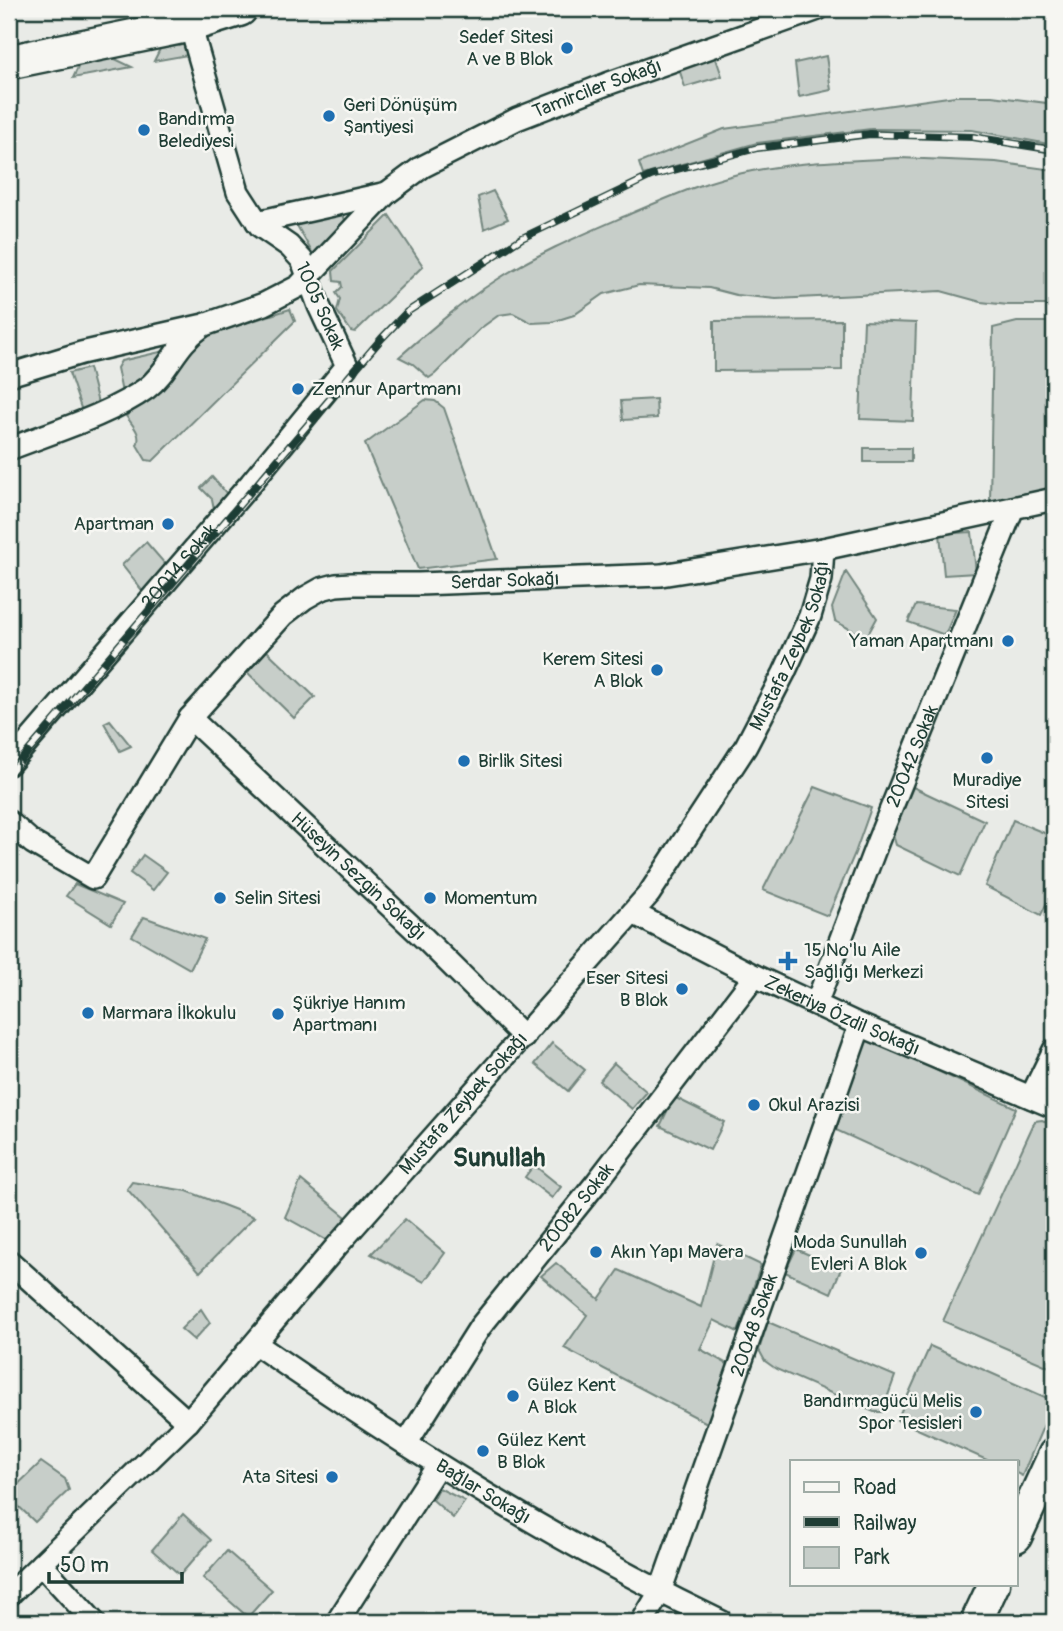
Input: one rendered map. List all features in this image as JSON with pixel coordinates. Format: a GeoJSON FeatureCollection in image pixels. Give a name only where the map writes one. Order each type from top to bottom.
{"type":"FeatureCollection","features":[{"type":"Feature","properties":{"kind":"main road"},"geometry":{"type":"LineString","coordinates":[[9,62],[188,17],[240,9]]}},
{"type":"Feature","properties":{"kind":"main road"},"geometry":{"type":"LineString","coordinates":[[1018,1532],[1054,1454]]}},
{"type":"Feature","properties":{"kind":"main road"},"geometry":{"type":"LineString","coordinates":[[976,1622],[993,1586]]}},
{"type":"Feature","properties":{"kind":"street","name":"Tamirciler Sokağı"},"geometry":{"type":"LineString","coordinates":[[9,375],[81,353],[204,325],[264,304],[299,286],[387,193],[422,167],[517,119],[607,83],[818,9]]}},
{"type":"Feature","properties":{"kind":"street","name":"1005 Sokak"},"geometry":{"type":"LineString","coordinates":[[188,17],[235,184],[257,222],[299,255],[306,266],[319,306],[347,366]]}},
{"type":"Feature","properties":{"kind":"street","name":"Tamirciler Sokağı"},"geometry":{"type":"LineString","coordinates":[[257,222],[387,193]]}},
{"type":"Feature","properties":{"kind":"street"},"geometry":{"type":"LineString","coordinates":[[9,449],[114,407],[139,393],[157,379],[185,340],[204,325]]}},
{"type":"Feature","properties":{"kind":"street","name":"20014 Sokak"},"geometry":{"type":"LineString","coordinates":[[9,764],[347,366]]}},
{"type":"Feature","properties":{"kind":"street","name":"Serdar Sokağı"},"geometry":{"type":"LineString","coordinates":[[9,822],[33,843],[93,878],[190,718],[283,615],[305,598],[336,584],[458,583],[661,575],[823,549],[1054,499]]}},
{"type":"Feature","properties":{"kind":"street","name":"20042 Sokak"},"geometry":{"type":"LineString","coordinates":[[816,1004],[878,841],[1013,508]]}},
{"type":"Feature","properties":{"kind":"street","name":"Mustafa Zeybek Sokağı"},"geometry":{"type":"LineString","coordinates":[[9,1595],[188,1422],[336,1247],[649,894],[746,746],[810,616],[821,579],[823,549]]}},
{"type":"Feature","properties":{"kind":"street","name":"Hüseyin Sezgin Sokağı"},"geometry":{"type":"LineString","coordinates":[[190,718],[425,939],[524,1037]]}},
{"type":"Feature","properties":{"kind":"street","name":"Zekeriya Özdil Sokağı"},"geometry":{"type":"LineString","coordinates":[[633,913],[755,976],[860,1025],[1054,1107]]}},
{"type":"Feature","properties":{"kind":"street","name":"20082 Sokak"},"geometry":{"type":"LineString","coordinates":[[407,1444],[480,1327],[597,1182],[755,976]]}},
{"type":"Feature","properties":{"kind":"street","name":"20048 Sokak"},"geometry":{"type":"LineString","coordinates":[[642,1622],[660,1592],[860,1025]]}},
{"type":"Feature","properties":{"kind":"street"},"geometry":{"type":"LineString","coordinates":[[1031,1097],[1054,1050]]}},
{"type":"Feature","properties":{"kind":"street"},"geometry":{"type":"LineString","coordinates":[[9,1261],[188,1422]]}},
{"type":"Feature","properties":{"kind":"street","name":"Bağlar Sokağı"},"geometry":{"type":"LineString","coordinates":[[256,1344],[438,1465],[542,1527],[660,1592],[722,1622]]}},
{"type":"Feature","properties":{"kind":"street"},"geometry":{"type":"LineString","coordinates":[[337,1622],[438,1465]]}},
{"type":"Feature","properties":{"kind":"street"},"geometry":{"type":"LineString","coordinates":[[41,1564],[94,1622]]}},
{"type":"Feature","properties":{"kind":"green space"},"geometry":{"type":"Polygon","coordinates":[[[188,44],[188,55],[154,61],[160,49],[188,44]]]}},
{"type":"Feature","properties":{"kind":"green space"},"geometry":{"type":"Polygon","coordinates":[[[714,53],[722,76],[685,87],[678,66],[714,53]]]}},
{"type":"Feature","properties":{"kind":"green space"},"geometry":{"type":"Polygon","coordinates":[[[826,56],[831,90],[799,97],[795,63],[826,56]]]}},
{"type":"Feature","properties":{"kind":"green space"},"geometry":{"type":"Polygon","coordinates":[[[111,57],[132,67],[73,78],[81,61],[111,57]]]}},
{"type":"Feature","properties":{"kind":"green space"},"geometry":{"type":"Polygon","coordinates":[[[955,96],[992,96],[1054,104],[1054,145],[972,130],[871,129],[757,143],[643,175],[639,163],[724,129],[955,96]]]}},
{"type":"Feature","properties":{"kind":"green space"},"geometry":{"type":"Polygon","coordinates":[[[900,158],[996,162],[1054,170],[1054,305],[981,302],[941,291],[776,299],[736,295],[709,288],[639,285],[604,294],[574,315],[552,322],[532,323],[513,313],[499,315],[481,328],[429,378],[413,364],[399,357],[482,289],[511,271],[562,244],[676,194],[736,174],[788,165],[900,158]]]}},
{"type":"Feature","properties":{"kind":"green space"},"geometry":{"type":"Polygon","coordinates":[[[493,191],[508,219],[484,229],[478,197],[493,191]]]}},
{"type":"Feature","properties":{"kind":"green space"},"geometry":{"type":"Polygon","coordinates":[[[342,213],[346,222],[313,254],[295,222],[342,213]]]}},
{"type":"Feature","properties":{"kind":"green space"},"geometry":{"type":"Polygon","coordinates":[[[389,215],[423,266],[355,332],[351,331],[337,311],[340,299],[336,293],[342,287],[341,282],[334,281],[333,271],[389,215]]]}},
{"type":"Feature","properties":{"kind":"green space"},"geometry":{"type":"Polygon","coordinates":[[[290,309],[295,321],[153,461],[146,460],[137,445],[136,430],[126,416],[152,394],[198,338],[290,309]]]}},
{"type":"Feature","properties":{"kind":"green space"},"geometry":{"type":"Polygon","coordinates":[[[842,320],[842,370],[714,371],[714,321],[842,320]]]}},
{"type":"Feature","properties":{"kind":"green space"},"geometry":{"type":"Polygon","coordinates":[[[864,321],[916,323],[913,421],[860,419],[864,321]]]}},
{"type":"Feature","properties":{"kind":"green space"},"geometry":{"type":"Polygon","coordinates":[[[1017,322],[1054,322],[1054,489],[990,502],[993,328],[1017,322]]]}},
{"type":"Feature","properties":{"kind":"green space"},"geometry":{"type":"Polygon","coordinates":[[[173,349],[152,376],[122,393],[117,368],[121,361],[173,349]]]}},
{"type":"Feature","properties":{"kind":"green space"},"geometry":{"type":"Polygon","coordinates":[[[89,368],[98,403],[82,411],[69,373],[89,368]]]}},
{"type":"Feature","properties":{"kind":"green space"},"geometry":{"type":"Polygon","coordinates":[[[656,399],[657,418],[623,420],[621,401],[656,399]]]}},
{"type":"Feature","properties":{"kind":"green space"},"geometry":{"type":"Polygon","coordinates":[[[425,400],[435,401],[444,408],[497,559],[418,569],[365,444],[425,400]]]}},
{"type":"Feature","properties":{"kind":"green space"},"geometry":{"type":"Polygon","coordinates":[[[864,448],[911,448],[911,462],[864,462],[864,448]]]}},
{"type":"Feature","properties":{"kind":"green space"},"geometry":{"type":"Polygon","coordinates":[[[212,477],[228,495],[214,509],[212,499],[201,488],[212,477]]]}},
{"type":"Feature","properties":{"kind":"green space"},"geometry":{"type":"Polygon","coordinates":[[[972,532],[976,573],[944,575],[940,534],[972,532]]]}},
{"type":"Feature","properties":{"kind":"green space"},"geometry":{"type":"Polygon","coordinates":[[[146,542],[166,565],[144,593],[122,565],[146,542]]]}},
{"type":"Feature","properties":{"kind":"green space"},"geometry":{"type":"Polygon","coordinates":[[[846,572],[877,618],[866,638],[835,621],[832,608],[846,572]]]}},
{"type":"Feature","properties":{"kind":"green space"},"geometry":{"type":"Polygon","coordinates":[[[916,605],[956,609],[945,635],[908,622],[916,605]]]}},
{"type":"Feature","properties":{"kind":"green space"},"geometry":{"type":"Polygon","coordinates":[[[267,651],[315,697],[294,718],[247,672],[267,651]]]}},
{"type":"Feature","properties":{"kind":"green space"},"geometry":{"type":"Polygon","coordinates":[[[110,720],[131,746],[120,751],[104,723],[110,720]]]}},
{"type":"Feature","properties":{"kind":"green space"},"geometry":{"type":"Polygon","coordinates":[[[815,787],[871,808],[828,916],[763,890],[815,787]]]}},
{"type":"Feature","properties":{"kind":"green space"},"geometry":{"type":"Polygon","coordinates":[[[913,787],[985,821],[960,876],[896,845],[893,835],[913,787]]]}},
{"type":"Feature","properties":{"kind":"green space"},"geometry":{"type":"Polygon","coordinates":[[[1013,820],[1054,837],[1054,888],[1041,915],[985,886],[1013,820]]]}},
{"type":"Feature","properties":{"kind":"green space"},"geometry":{"type":"Polygon","coordinates":[[[143,855],[167,872],[153,890],[130,873],[143,855]]]}},
{"type":"Feature","properties":{"kind":"green space"},"geometry":{"type":"Polygon","coordinates":[[[75,884],[123,904],[111,924],[66,896],[75,884]]]}},
{"type":"Feature","properties":{"kind":"green space"},"geometry":{"type":"Polygon","coordinates":[[[144,917],[205,939],[190,969],[132,936],[144,917]]]}},
{"type":"Feature","properties":{"kind":"green space"},"geometry":{"type":"Polygon","coordinates":[[[864,1036],[1016,1108],[978,1195],[836,1130],[864,1036]]]}},
{"type":"Feature","properties":{"kind":"green space"},"geometry":{"type":"Polygon","coordinates":[[[552,1043],[585,1070],[568,1091],[535,1064],[552,1043]]]}},
{"type":"Feature","properties":{"kind":"green space"},"geometry":{"type":"Polygon","coordinates":[[[614,1063],[647,1092],[632,1109],[599,1081],[614,1063]]]}},
{"type":"Feature","properties":{"kind":"green space"},"geometry":{"type":"Polygon","coordinates":[[[674,1097],[724,1122],[710,1150],[660,1126],[674,1097]]]}},
{"type":"Feature","properties":{"kind":"green space","name":"Bandırmagücü Melis Spor Tesisleri"},"geometry":{"type":"Polygon","coordinates":[[[1042,1120],[1054,1125],[1054,1369],[943,1321],[1035,1121],[1042,1120]]]}},
{"type":"Feature","properties":{"kind":"green space"},"geometry":{"type":"Polygon","coordinates":[[[534,1165],[561,1187],[552,1198],[525,1177],[534,1165]]]}},
{"type":"Feature","properties":{"kind":"green space"},"geometry":{"type":"Polygon","coordinates":[[[301,1180],[346,1217],[328,1241],[285,1217],[301,1180]]]}},
{"type":"Feature","properties":{"kind":"green space"},"geometry":{"type":"Polygon","coordinates":[[[132,1182],[187,1191],[254,1217],[200,1272],[127,1189],[132,1182]]]}},
{"type":"Feature","properties":{"kind":"green space"},"geometry":{"type":"Polygon","coordinates":[[[405,1219],[445,1253],[424,1282],[371,1254],[405,1219]]]}},
{"type":"Feature","properties":{"kind":"green space"},"geometry":{"type":"Polygon","coordinates":[[[717,1244],[761,1265],[738,1332],[714,1320],[700,1349],[731,1366],[709,1424],[564,1348],[587,1315],[541,1276],[556,1263],[599,1299],[619,1270],[701,1307],[717,1244]]]}},
{"type":"Feature","properties":{"kind":"green space"},"geometry":{"type":"Polygon","coordinates":[[[796,1249],[841,1269],[831,1293],[785,1272],[796,1249]]]}},
{"type":"Feature","properties":{"kind":"green space"},"geometry":{"type":"Polygon","coordinates":[[[201,1309],[210,1323],[194,1340],[181,1329],[201,1309]]]}},
{"type":"Feature","properties":{"kind":"green space"},"geometry":{"type":"Polygon","coordinates":[[[768,1322],[895,1376],[882,1412],[874,1412],[776,1369],[765,1361],[759,1350],[768,1322]]]}},
{"type":"Feature","properties":{"kind":"green space","name":"Bandırmagücü Melis Spor Tesisleri"},"geometry":{"type":"Polygon","coordinates":[[[930,1346],[1054,1401],[1022,1476],[1018,1474],[1018,1460],[987,1460],[897,1420],[930,1346]]]}},
{"type":"Feature","properties":{"kind":"green space"},"geometry":{"type":"Polygon","coordinates":[[[41,1462],[65,1479],[69,1490],[35,1522],[9,1497],[9,1493],[41,1462]]]}},
{"type":"Feature","properties":{"kind":"green space"},"geometry":{"type":"Polygon","coordinates":[[[439,1488],[465,1501],[453,1518],[433,1500],[439,1488]]]}},
{"type":"Feature","properties":{"kind":"green space"},"geometry":{"type":"Polygon","coordinates":[[[183,1514],[211,1540],[180,1575],[152,1550],[183,1514]]]}},
{"type":"Feature","properties":{"kind":"green space"},"geometry":{"type":"Polygon","coordinates":[[[227,1551],[272,1590],[248,1617],[203,1578],[227,1551]]]}},
{"type":"Feature","properties":{"kind":"railway"},"geometry":{"type":"LineString","coordinates":[[9,774],[382,338],[407,312],[522,238],[651,176],[757,148],[870,134],[973,137],[1054,150]]}},
{"type":"Feature","properties":{"kind":"place","name":"Sedef Sitesi A ve B Blok"},"geometry":{"type":"Point","coordinates":[567,48]}},
{"type":"Feature","properties":{"kind":"place","name":"Geri Dönüşüm Şantiyesi"},"geometry":{"type":"Point","coordinates":[329,116]}},
{"type":"Feature","properties":{"kind":"place","name":"Bandırma Belediyesi"},"geometry":{"type":"Point","coordinates":[144,130]}},
{"type":"Feature","properties":{"kind":"place","name":"Zennur Apartmanı"},"geometry":{"type":"Point","coordinates":[298,389]}},
{"type":"Feature","properties":{"kind":"place","name":"Apartman"},"geometry":{"type":"Point","coordinates":[168,524]}},
{"type":"Feature","properties":{"kind":"place","name":"Yaman Apartmanı"},"geometry":{"type":"Point","coordinates":[1008,641]}},
{"type":"Feature","properties":{"kind":"place","name":"Kerem Sitesi A Blok"},"geometry":{"type":"Point","coordinates":[657,670]}},
{"type":"Feature","properties":{"kind":"place","name":"Muradiye Sitesi"},"geometry":{"type":"Point","coordinates":[987,758]}},
{"type":"Feature","properties":{"kind":"place","name":"Birlik Sitesi"},"geometry":{"type":"Point","coordinates":[464,761]}},
{"type":"Feature","properties":{"kind":"place","name":"Selin Sitesi"},"geometry":{"type":"Point","coordinates":[220,898]}},
{"type":"Feature","properties":{"kind":"place","name":"Momentum"},"geometry":{"type":"Point","coordinates":[430,898]}},
{"type":"Feature","properties":{"kind":"place","name":"15 No'lu Aile Sağlığı Merkezi"},"geometry":{"type":"Point","coordinates":[788,961]}},
{"type":"Feature","properties":{"kind":"place","name":"Eser Sitesi B Blok"},"geometry":{"type":"Point","coordinates":[682,989]}},
{"type":"Feature","properties":{"kind":"place","name":"Marmara İlkokulu"},"geometry":{"type":"Point","coordinates":[88,1013]}},
{"type":"Feature","properties":{"kind":"place","name":"Şükriye Hanım Apartmanı"},"geometry":{"type":"Point","coordinates":[278,1014]}},
{"type":"Feature","properties":{"kind":"place","name":"Okul Arazisi"},"geometry":{"type":"Point","coordinates":[754,1105]}},
{"type":"Feature","properties":{"kind":"place","name":"Akın Yapı Mavera"},"geometry":{"type":"Point","coordinates":[596,1252]}},
{"type":"Feature","properties":{"kind":"place","name":"Moda Sunullah Evleri A Blok"},"geometry":{"type":"Point","coordinates":[921,1253]}},
{"type":"Feature","properties":{"kind":"place","name":"Gülez Kent A Blok"},"geometry":{"type":"Point","coordinates":[513,1396]}},
{"type":"Feature","properties":{"kind":"place","name":"Bandırmagücü Melis Spor Tesisleri"},"geometry":{"type":"Point","coordinates":[976,1412]}},
{"type":"Feature","properties":{"kind":"place","name":"Gülez Kent B Blok"},"geometry":{"type":"Point","coordinates":[483,1451]}},
{"type":"Feature","properties":{"kind":"place","name":"Ata Sitesi"},"geometry":{"type":"Point","coordinates":[332,1477]}},
{"type":"Feature","properties":{"kind":"district","name":"Sunullah"},"geometry":{"type":"Point","coordinates":[499,1158]}}]}
